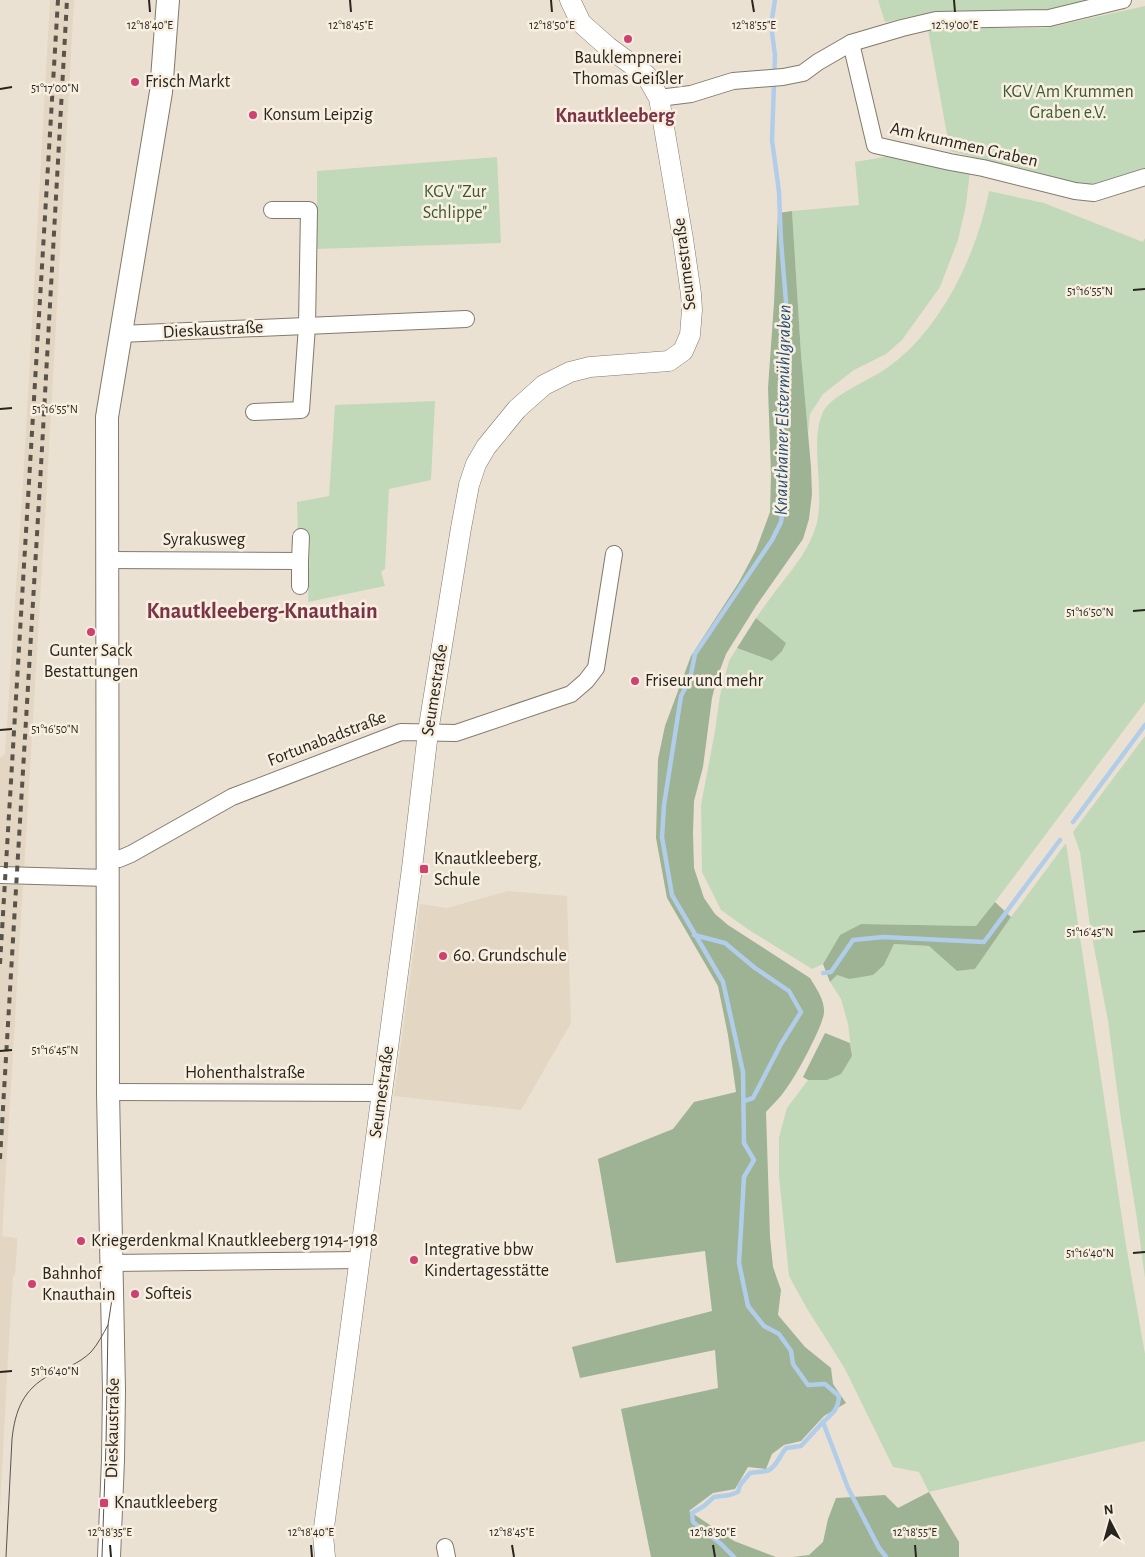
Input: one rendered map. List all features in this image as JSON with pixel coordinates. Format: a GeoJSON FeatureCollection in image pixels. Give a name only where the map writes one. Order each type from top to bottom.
{"type":"FeatureCollection","features":[{"type":"Feature","properties":{"kind":"main road","name":"Dieskaustraße"},"geometry":{"type":"LineString","coordinates":[[109,1557],[114,1390],[108,1092],[107,417],[161,92],[168,0]]}},
{"type":"Feature","properties":{"kind":"street","name":"Seumestraße"},"geometry":{"type":"LineString","coordinates":[[325,1557],[323,1535],[412,868],[428,732],[469,485],[476,464],[486,447],[517,409],[544,385],[570,372],[590,366],[670,361],[682,352],[690,335],[691,294],[684,239],[660,98],[646,75],[581,23],[570,0]]}},
{"type":"Feature","properties":{"kind":"street"},"geometry":{"type":"LineString","coordinates":[[660,98],[691,94],[733,81],[783,77],[803,73],[818,62],[852,43],[936,20],[1048,18],[1123,0]]}},
{"type":"Feature","properties":{"kind":"street","name":"Am krummen Graben"},"geometry":{"type":"LineString","coordinates":[[852,43],[874,145],[983,168],[1075,191],[1094,193],[1145,177]]}},
{"type":"Feature","properties":{"kind":"street"},"geometry":{"type":"LineString","coordinates":[[254,412],[301,410],[307,326],[309,210],[272,210]]}},
{"type":"Feature","properties":{"kind":"street","name":"Dieskaustraße"},"geometry":{"type":"LineString","coordinates":[[120,334],[466,318]]}},
{"type":"Feature","properties":{"kind":"street"},"geometry":{"type":"LineString","coordinates":[[300,586],[301,537]]}},
{"type":"Feature","properties":{"kind":"street","name":"Fortunabadstraße"},"geometry":{"type":"LineString","coordinates":[[0,875],[108,869],[119,859],[132,854],[232,797],[402,732],[456,733],[572,694],[596,668],[614,554]]}},
{"type":"Feature","properties":{"kind":"street","name":"Syrakusweg"},"geometry":{"type":"LineString","coordinates":[[107,560],[300,561]]}},
{"type":"Feature","properties":{"kind":"street","name":"Hohenthalstraße"},"geometry":{"type":"LineString","coordinates":[[108,1092],[382,1093]]}},
{"type":"Feature","properties":{"kind":"street"},"geometry":{"type":"LineString","coordinates":[[111,1263],[360,1260]]}},
{"type":"Feature","properties":{"kind":"shaded area"},"geometry":{"type":"Polygon","coordinates":[[[50,0],[74,0],[24,870],[0,868],[0,758],[5,754],[23,483],[50,0]]]}},
{"type":"Feature","properties":{"kind":"shaded area"},"geometry":{"type":"Polygon","coordinates":[[[0,885],[23,885],[2,1236],[17,1238],[17,1245],[10,1321],[0,1508],[0,885]]]}},
{"type":"Feature","properties":{"kind":"shaded area"},"geometry":{"type":"Polygon","coordinates":[[[508,891],[567,896],[571,1023],[521,1110],[394,1096],[420,904],[447,908],[508,891]]]}},
{"type":"Feature","properties":{"kind":"green space"},"geometry":{"type":"Polygon","coordinates":[[[878,0],[1097,0],[1044,12],[943,12],[885,22],[878,0]]]}},
{"type":"Feature","properties":{"kind":"green space","name":"KGV Am Krummen Graben e.V."},"geometry":{"type":"Polygon","coordinates":[[[1145,6],[1145,171],[1094,186],[1076,184],[950,151],[928,30],[944,28],[1046,28],[1145,6]]]}},
{"type":"Feature","properties":{"kind":"green space"},"geometry":{"type":"Polygon","coordinates":[[[901,154],[970,171],[966,205],[958,240],[940,287],[902,340],[886,354],[854,370],[823,394],[810,414],[808,434],[792,211],[859,205],[855,162],[901,154]]]}},
{"type":"Feature","properties":{"kind":"green space","name":"KGV \"Zur Schlippe\""},"geometry":{"type":"Polygon","coordinates":[[[497,157],[501,243],[317,249],[317,171],[497,157]]]}},
{"type":"Feature","properties":{"kind":"green space"},"geometry":{"type":"Polygon","coordinates":[[[989,191],[1044,203],[1143,242],[1145,238],[1145,702],[977,926],[861,924],[840,935],[823,964],[812,969],[749,930],[721,910],[702,872],[701,805],[720,695],[729,661],[737,648],[772,661],[786,643],[756,618],[801,557],[810,542],[816,526],[819,513],[817,436],[819,422],[824,410],[835,399],[884,370],[904,354],[939,314],[965,266],[983,215],[989,191]]]}},
{"type":"Feature","properties":{"kind":"green space"},"geometry":{"type":"Polygon","coordinates":[[[792,211],[801,354],[811,467],[812,494],[809,519],[803,539],[756,606],[726,654],[717,678],[712,698],[703,767],[694,801],[694,868],[704,898],[715,914],[728,925],[810,978],[823,1003],[824,1013],[822,1020],[808,1052],[786,1089],[766,1112],[770,1237],[773,1267],[781,1290],[778,1315],[805,1347],[831,1368],[833,1384],[846,1403],[824,1416],[801,1441],[784,1445],[772,1454],[766,1469],[748,1467],[735,1489],[713,1493],[689,1511],[734,1541],[776,1557],[651,1557],[621,1409],[718,1388],[715,1350],[580,1378],[572,1347],[712,1311],[705,1251],[616,1263],[598,1159],[673,1129],[694,1102],[736,1092],[728,1035],[718,986],[667,898],[656,838],[658,759],[665,726],[691,656],[739,582],[756,550],[770,512],[771,475],[768,388],[778,213],[792,211]]]}},
{"type":"Feature","properties":{"kind":"green space"},"geometry":{"type":"Polygon","coordinates":[[[435,401],[431,480],[389,489],[385,569],[381,572],[385,586],[308,602],[310,536],[298,533],[297,502],[329,496],[335,405],[435,401]]]}},
{"type":"Feature","properties":{"kind":"green space"},"geometry":{"type":"Polygon","coordinates":[[[756,618],[786,643],[782,651],[772,661],[737,648],[756,618]]]}},
{"type":"Feature","properties":{"kind":"green space"},"geometry":{"type":"Polygon","coordinates":[[[1145,736],[1145,1278],[1108,1021],[1090,926],[1080,852],[1073,832],[1145,736]]]}},
{"type":"Feature","properties":{"kind":"green space"},"geometry":{"type":"Polygon","coordinates":[[[1066,843],[1126,1245],[1145,1354],[1145,1441],[929,1492],[919,1472],[893,1467],[845,1369],[789,1276],[779,1176],[779,1137],[787,1108],[808,1080],[827,1080],[852,1056],[848,1024],[841,999],[830,982],[837,975],[849,979],[884,965],[894,944],[929,946],[957,971],[975,969],[1066,843]]]}},
{"type":"Feature","properties":{"kind":"green space"},"geometry":{"type":"Polygon","coordinates":[[[995,902],[1011,917],[975,969],[957,971],[929,946],[894,944],[884,965],[873,975],[849,979],[837,975],[830,982],[823,964],[840,935],[861,924],[976,926],[995,902]]]}},
{"type":"Feature","properties":{"kind":"green space"},"geometry":{"type":"Polygon","coordinates":[[[825,1033],[850,1043],[852,1056],[841,1074],[827,1080],[808,1080],[803,1077],[825,1033]]]}},
{"type":"Feature","properties":{"kind":"green space"},"geometry":{"type":"Polygon","coordinates":[[[929,1492],[959,1542],[959,1557],[793,1557],[809,1555],[823,1542],[828,1519],[836,1498],[885,1495],[898,1508],[929,1492]]]}},
{"type":"Feature","properties":{"kind":"waterway","name":"Knauthainer Elstermühlgraben"},"geometry":{"type":"LineString","coordinates":[[775,0],[771,25],[775,55],[772,140],[779,192],[787,314],[784,343],[787,367],[780,383],[785,492],[781,522],[772,540],[695,654],[690,679],[681,696],[664,805],[662,837],[672,895],[723,982],[743,1072],[744,1143],[754,1160],[744,1177],[739,1263],[748,1306],[764,1326],[779,1334],[791,1351],[793,1364],[808,1385],[825,1384],[839,1396],[834,1411],[823,1422],[848,1488],[879,1548],[886,1557]]}},
{"type":"Feature","properties":{"kind":"waterway"},"geometry":{"type":"LineString","coordinates":[[1073,822],[1145,725]]}},
{"type":"Feature","properties":{"kind":"waterway"},"geometry":{"type":"LineString","coordinates":[[823,973],[831,972],[853,940],[883,937],[984,942],[1060,840]]}},
{"type":"Feature","properties":{"kind":"waterway","name":"Knauthainer Elstermühlgraben"},"geometry":{"type":"LineString","coordinates":[[694,935],[725,943],[755,968],[789,991],[801,1012],[781,1044],[753,1098],[744,1101]]}},
{"type":"Feature","properties":{"kind":"waterway"},"geometry":{"type":"LineString","coordinates":[[734,1557],[693,1522],[692,1513],[714,1497],[738,1492],[740,1485],[750,1473],[770,1469],[786,1448],[801,1446],[823,1422]]}},
{"type":"Feature","properties":{"kind":"tram line"},"geometry":{"type":"LineString","coordinates":[[102,1557],[108,1325],[112,1299]]}},
{"type":"Feature","properties":{"kind":"tram line"},"geometry":{"type":"LineString","coordinates":[[6,1557],[12,1439],[18,1410],[33,1387],[50,1375],[77,1363],[87,1356],[108,1325]]}},
{"type":"Feature","properties":{"kind":"railway"},"geometry":{"type":"LineString","coordinates":[[0,964],[58,0]]}},
{"type":"Feature","properties":{"kind":"railway"},"geometry":{"type":"LineString","coordinates":[[0,1159],[67,0]]}},
{"type":"Feature","properties":{"kind":"place","name":"Bauklempnerei Thomas Geißler"},"geometry":{"type":"Point","coordinates":[628,39]}},
{"type":"Feature","properties":{"kind":"place","name":"Frisch Markt"},"geometry":{"type":"Point","coordinates":[135,82]}},
{"type":"Feature","properties":{"kind":"place","name":"Konsum Leipzig"},"geometry":{"type":"Point","coordinates":[253,115]}},
{"type":"Feature","properties":{"kind":"place","name":"Gunter Sack Bestattungen"},"geometry":{"type":"Point","coordinates":[91,632]}},
{"type":"Feature","properties":{"kind":"place","name":"Friseur und mehr"},"geometry":{"type":"Point","coordinates":[635,681]}},
{"type":"Feature","properties":{"kind":"place","name":"Knautkleeberg, Schule"},"geometry":{"type":"Point","coordinates":[424,869]}},
{"type":"Feature","properties":{"kind":"place","name":"60. Grundschule"},"geometry":{"type":"Point","coordinates":[443,956]}},
{"type":"Feature","properties":{"kind":"place","name":"Kriegerdenkmal Knautkleeberg 1914-1918"},"geometry":{"type":"Point","coordinates":[81,1241]}},
{"type":"Feature","properties":{"kind":"place","name":"Integrative bbw Kindertagesstätte"},"geometry":{"type":"Point","coordinates":[414,1260]}},
{"type":"Feature","properties":{"kind":"place","name":"Bahnhof Knauthain"},"geometry":{"type":"Point","coordinates":[32,1284]}},
{"type":"Feature","properties":{"kind":"place","name":"Softeis"},"geometry":{"type":"Point","coordinates":[135,1294]}},
{"type":"Feature","properties":{"kind":"place","name":"Knautkleeberg"},"geometry":{"type":"Point","coordinates":[104,1503]}},
{"type":"Feature","properties":{"kind":"district","name":"Knautkleeberg"},"geometry":{"type":"Point","coordinates":[615,116]}},
{"type":"Feature","properties":{"kind":"district","name":"Knautkleeberg-Knauthain"},"geometry":{"type":"Point","coordinates":[262,611]}}]}
